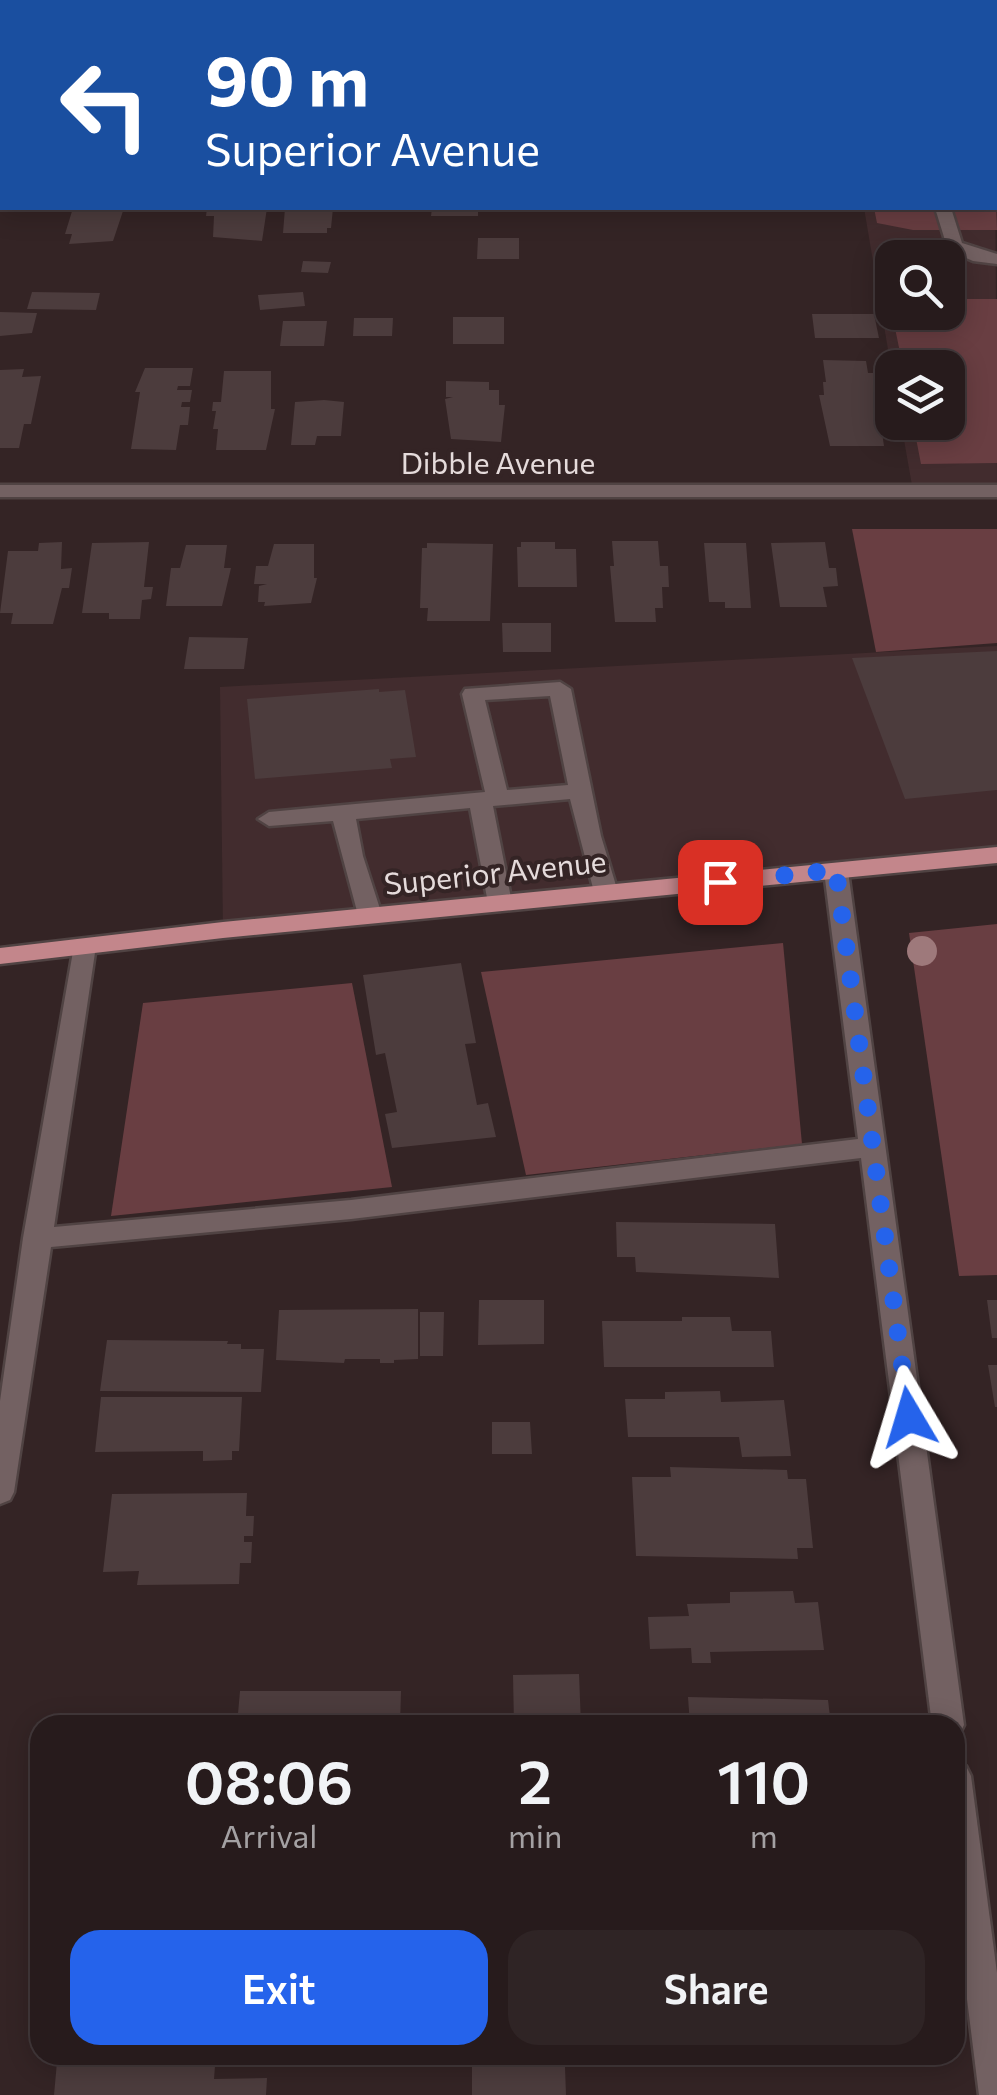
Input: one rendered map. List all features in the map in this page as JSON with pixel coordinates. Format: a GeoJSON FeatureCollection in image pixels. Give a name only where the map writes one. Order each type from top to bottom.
{"type":"FeatureCollection","features":[{"type":"Feature","properties":{"kind":"main road","name":"Superior Avenue"},"geometry":{"type":"LineString","coordinates":[[0,956],[370,915],[997,855]]}},
{"type":"Feature","properties":{"kind":"street"},"geometry":{"type":"LineString","coordinates":[[944,210],[954,246],[979,258],[997,259]]}},
{"type":"Feature","properties":{"kind":"street","name":"Dibble Avenue"},"geometry":{"type":"LineString","coordinates":[[0,491],[997,491]]}},
{"type":"Feature","properties":{"kind":"street"},"geometry":{"type":"LineString","coordinates":[[500,903],[473,694],[560,688],[580,791],[606,892]]}},
{"type":"Feature","properties":{"kind":"street"},"geometry":{"type":"LineString","coordinates":[[269,820],[580,791]]}},
{"type":"Feature","properties":{"kind":"street"},"geometry":{"type":"LineString","coordinates":[[343,813],[351,856],[370,915]]}},
{"type":"Feature","properties":{"kind":"street"},"geometry":{"type":"LineString","coordinates":[[836,870],[947,1715]]}},
{"type":"Feature","properties":{"kind":"street"},"geometry":{"type":"LineString","coordinates":[[0,1492],[36,1238],[84,946]]}},
{"type":"Feature","properties":{"kind":"street"},"geometry":{"type":"LineString","coordinates":[[36,1238],[280,1217],[874,1147]]}},
{"type":"Feature","properties":{"kind":"street"},"geometry":{"type":"LineString","coordinates":[[965,1854],[996,2095]]}},
{"type":"Feature","properties":{"kind":"shaded area"},"geometry":{"type":"Polygon","coordinates":[[[864,210],[995,210],[997,491],[913,491],[904,440],[965,440],[965,350],[888,350],[885,330],[965,330],[965,240],[875,240],[875,273],[864,210]]]}},
{"type":"Feature","properties":{"kind":"shaded area"},"geometry":{"type":"Polygon","coordinates":[[[874,210],[996,210],[997,230],[913,230],[877,223],[874,210]]]}},
{"type":"Feature","properties":{"kind":"shaded area"},"geometry":{"type":"Polygon","coordinates":[[[965,299],[997,299],[997,463],[921,464],[916,440],[965,440],[965,350],[900,350],[895,330],[965,330],[965,299]]]}},
{"type":"Feature","properties":{"kind":"shaded area"},"geometry":{"type":"Polygon","coordinates":[[[852,529],[997,529],[997,643],[876,652],[852,529]]]}},
{"type":"Feature","properties":{"kind":"shaded area"},"geometry":{"type":"Polygon","coordinates":[[[997,646],[997,855],[223,930],[220,687],[997,646]]]}},
{"type":"Feature","properties":{"kind":"shaded area"},"geometry":{"type":"Polygon","coordinates":[[[997,924],[997,1275],[959,1276],[909,933],[997,924]]]}},
{"type":"Feature","properties":{"kind":"shaded area"},"geometry":{"type":"Polygon","coordinates":[[[783,943],[802,1144],[526,1175],[481,972],[783,943]]]}},
{"type":"Feature","properties":{"kind":"shaded area"},"geometry":{"type":"Polygon","coordinates":[[[352,983],[392,1187],[111,1216],[143,1003],[352,983]]]}},
{"type":"Feature","properties":{"kind":"building"},"geometry":{"type":"Polygon","coordinates":[[[72,210],[123,210],[113,241],[69,244],[72,234],[65,234],[72,210]]]}},
{"type":"Feature","properties":{"kind":"building"},"geometry":{"type":"Polygon","coordinates":[[[207,210],[267,210],[262,241],[213,237],[214,216],[206,216],[207,210]]]}},
{"type":"Feature","properties":{"kind":"building"},"geometry":{"type":"Polygon","coordinates":[[[285,210],[333,210],[327,233],[283,233],[285,210]]]}},
{"type":"Feature","properties":{"kind":"building"},"geometry":{"type":"Polygon","coordinates":[[[432,210],[478,210],[478,216],[431,216],[432,210]]]}},
{"type":"Feature","properties":{"kind":"building"},"geometry":{"type":"Polygon","coordinates":[[[478,238],[519,238],[519,259],[477,259],[478,238]]]}},
{"type":"Feature","properties":{"kind":"building"},"geometry":{"type":"Polygon","coordinates":[[[303,261],[331,262],[328,273],[301,272],[303,261]]]}},
{"type":"Feature","properties":{"kind":"building"},"geometry":{"type":"Polygon","coordinates":[[[32,292],[100,293],[96,310],[27,309],[32,292]]]}},
{"type":"Feature","properties":{"kind":"building"},"geometry":{"type":"Polygon","coordinates":[[[303,292],[305,306],[260,310],[258,295],[303,292]]]}},
{"type":"Feature","properties":{"kind":"building"},"geometry":{"type":"Polygon","coordinates":[[[0,312],[37,313],[32,333],[0,336],[0,312]]]}},
{"type":"Feature","properties":{"kind":"building"},"geometry":{"type":"Polygon","coordinates":[[[812,314],[874,314],[879,338],[815,338],[812,314]]]}},
{"type":"Feature","properties":{"kind":"building"},"geometry":{"type":"Polygon","coordinates":[[[453,317],[504,317],[504,344],[453,344],[453,317]]]}},
{"type":"Feature","properties":{"kind":"building"},"geometry":{"type":"Polygon","coordinates":[[[354,318],[393,318],[392,336],[353,336],[354,318]]]}},
{"type":"Feature","properties":{"kind":"building"},"geometry":{"type":"Polygon","coordinates":[[[283,321],[327,321],[324,346],[280,346],[283,321]]]}},
{"type":"Feature","properties":{"kind":"building"},"geometry":{"type":"Polygon","coordinates":[[[823,360],[866,361],[868,373],[875,373],[875,440],[883,440],[884,446],[830,446],[819,395],[824,395],[823,360]]]}},
{"type":"Feature","properties":{"kind":"building"},"geometry":{"type":"Polygon","coordinates":[[[145,368],[193,368],[190,386],[178,386],[177,390],[192,390],[190,402],[182,402],[181,407],[190,407],[188,425],[180,425],[176,450],[131,449],[140,392],[135,392],[145,368]]]}},
{"type":"Feature","properties":{"kind":"building"},"geometry":{"type":"Polygon","coordinates":[[[24,369],[22,377],[41,376],[31,424],[24,424],[19,448],[0,448],[0,370],[24,369]]]}},
{"type":"Feature","properties":{"kind":"building"},"geometry":{"type":"Polygon","coordinates":[[[224,371],[271,371],[271,409],[275,409],[266,450],[216,450],[218,429],[213,429],[216,411],[212,411],[213,402],[221,402],[224,371]]]}},
{"type":"Feature","properties":{"kind":"building"},"geometry":{"type":"Polygon","coordinates":[[[446,381],[489,382],[489,390],[499,390],[499,405],[505,405],[501,442],[451,439],[445,399],[453,397],[446,397],[446,381]]]}},
{"type":"Feature","properties":{"kind":"building"},"geometry":{"type":"Polygon","coordinates":[[[295,402],[344,402],[341,436],[317,436],[315,445],[291,445],[295,402]]]}},
{"type":"Feature","properties":{"kind":"building"},"geometry":{"type":"Polygon","coordinates":[[[612,541],[658,541],[660,566],[668,566],[669,587],[662,587],[663,608],[655,608],[656,622],[615,622],[612,541]]]}},
{"type":"Feature","properties":{"kind":"building"},"geometry":{"type":"Polygon","coordinates":[[[62,542],[61,569],[72,568],[69,588],[62,588],[53,624],[11,624],[13,613],[0,613],[8,551],[38,551],[39,543],[62,542]]]}},
{"type":"Feature","properties":{"kind":"building"},"geometry":{"type":"Polygon","coordinates":[[[149,542],[144,587],[153,587],[151,599],[142,600],[140,619],[109,619],[109,613],[82,613],[92,543],[149,542]]]}},
{"type":"Feature","properties":{"kind":"building"},"geometry":{"type":"Polygon","coordinates":[[[521,542],[555,542],[555,549],[576,549],[577,587],[518,587],[517,547],[521,547],[521,542]]]}},
{"type":"Feature","properties":{"kind":"building"},"geometry":{"type":"Polygon","coordinates":[[[825,542],[829,568],[836,568],[838,586],[823,587],[827,607],[780,607],[771,543],[825,542]]]}},
{"type":"Feature","properties":{"kind":"building"},"geometry":{"type":"Polygon","coordinates":[[[427,543],[493,544],[490,621],[427,621],[428,608],[420,608],[422,548],[427,548],[427,543]]]}},
{"type":"Feature","properties":{"kind":"building"},"geometry":{"type":"Polygon","coordinates":[[[704,543],[746,543],[751,608],[725,608],[725,602],[709,602],[704,543]]]}},
{"type":"Feature","properties":{"kind":"building"},"geometry":{"type":"Polygon","coordinates":[[[274,544],[314,544],[317,578],[311,603],[264,606],[265,602],[258,602],[259,586],[267,584],[254,584],[256,566],[268,566],[274,544]]]}},
{"type":"Feature","properties":{"kind":"building"},"geometry":{"type":"Polygon","coordinates":[[[186,545],[227,545],[224,568],[231,568],[222,606],[166,606],[171,568],[180,568],[186,545]]]}},
{"type":"Feature","properties":{"kind":"building"},"geometry":{"type":"Polygon","coordinates":[[[502,623],[551,623],[551,652],[503,652],[502,623]]]}},
{"type":"Feature","properties":{"kind":"building"},"geometry":{"type":"Polygon","coordinates":[[[189,637],[248,638],[244,669],[184,669],[189,637]]]}},
{"type":"Feature","properties":{"kind":"building"},"geometry":{"type":"Polygon","coordinates":[[[997,651],[997,790],[905,799],[852,658],[997,651]]]}},
{"type":"Feature","properties":{"kind":"building"},"geometry":{"type":"Polygon","coordinates":[[[405,690],[416,757],[390,759],[392,768],[255,779],[247,699],[405,690]]]}},
{"type":"Feature","properties":{"kind":"building"},"geometry":{"type":"Polygon","coordinates":[[[461,963],[476,1043],[465,1044],[477,1105],[488,1103],[496,1137],[392,1148],[385,1114],[397,1112],[385,1053],[376,1055],[363,975],[461,963]]]}},
{"type":"Feature","properties":{"kind":"building"},"geometry":{"type":"Polygon","coordinates":[[[616,1222],[775,1224],[779,1278],[636,1272],[635,1257],[617,1257],[616,1222]]]}},
{"type":"Feature","properties":{"kind":"building"},"geometry":{"type":"Polygon","coordinates":[[[479,1300],[544,1300],[544,1344],[478,1345],[479,1300]]]}},
{"type":"Feature","properties":{"kind":"building"},"geometry":{"type":"Polygon","coordinates":[[[987,1300],[997,1300],[997,1338],[992,1338],[987,1300]]]}},
{"type":"Feature","properties":{"kind":"building"},"geometry":{"type":"Polygon","coordinates":[[[418,1309],[418,1359],[394,1363],[380,1363],[380,1359],[345,1359],[344,1363],[276,1360],[279,1310],[418,1309]]]}},
{"type":"Feature","properties":{"kind":"building"},"geometry":{"type":"Polygon","coordinates":[[[420,1312],[444,1312],[443,1356],[420,1356],[420,1312]]]}},
{"type":"Feature","properties":{"kind":"building"},"geometry":{"type":"Polygon","coordinates":[[[682,1317],[730,1317],[732,1331],[771,1331],[774,1367],[604,1367],[602,1321],[682,1321],[682,1317]]]}},
{"type":"Feature","properties":{"kind":"building"},"geometry":{"type":"Polygon","coordinates":[[[107,1340],[228,1341],[227,1344],[241,1344],[241,1349],[264,1349],[261,1392],[100,1391],[107,1340]]]}},
{"type":"Feature","properties":{"kind":"building"},"geometry":{"type":"Polygon","coordinates":[[[988,1365],[997,1365],[997,1407],[995,1407],[988,1365]]]}},
{"type":"Feature","properties":{"kind":"building"},"geometry":{"type":"Polygon","coordinates":[[[720,1391],[721,1402],[784,1400],[791,1456],[742,1457],[739,1437],[628,1437],[625,1399],[665,1399],[665,1392],[720,1391]]]}},
{"type":"Feature","properties":{"kind":"building"},"geometry":{"type":"Polygon","coordinates":[[[101,1397],[242,1397],[239,1451],[232,1451],[232,1460],[203,1461],[203,1451],[95,1452],[101,1397]]]}},
{"type":"Feature","properties":{"kind":"building"},"geometry":{"type":"Polygon","coordinates":[[[492,1422],[530,1422],[532,1454],[492,1454],[492,1422]]]}},
{"type":"Feature","properties":{"kind":"building"},"geometry":{"type":"Polygon","coordinates":[[[670,1467],[787,1470],[788,1479],[806,1479],[813,1548],[797,1548],[798,1559],[636,1556],[632,1477],[671,1477],[670,1467]]]}},
{"type":"Feature","properties":{"kind":"building"},"geometry":{"type":"Polygon","coordinates":[[[247,1493],[246,1516],[254,1516],[253,1536],[244,1536],[244,1542],[252,1542],[251,1563],[240,1563],[239,1584],[137,1585],[139,1571],[103,1572],[112,1494],[247,1493]]]}},
{"type":"Feature","properties":{"kind":"building"},"geometry":{"type":"Polygon","coordinates":[[[793,1591],[795,1603],[818,1602],[824,1650],[710,1652],[711,1663],[692,1663],[691,1648],[650,1649],[648,1617],[689,1616],[687,1604],[730,1603],[730,1592],[793,1591]]]}},
{"type":"Feature","properties":{"kind":"building"},"geometry":{"type":"Polygon","coordinates":[[[579,1674],[581,1715],[514,1715],[513,1675],[579,1674]]]}},
{"type":"Feature","properties":{"kind":"building"},"geometry":{"type":"Polygon","coordinates":[[[240,1691],[401,1691],[400,1715],[238,1715],[240,1691]]]}},
{"type":"Feature","properties":{"kind":"building"},"geometry":{"type":"Polygon","coordinates":[[[688,1697],[828,1700],[830,1715],[689,1715],[688,1697]]]}},
{"type":"Feature","properties":{"kind":"building"},"geometry":{"type":"Polygon","coordinates":[[[57,2065],[206,2065],[215,2066],[214,2079],[267,2078],[266,2095],[54,2095],[57,2065]]]}},
{"type":"Feature","properties":{"kind":"building"},"geometry":{"type":"Polygon","coordinates":[[[472,2065],[593,2065],[565,2067],[566,2095],[472,2095],[472,2065]]]}},
{"type":"Feature","properties":{"kind":"route"},"geometry":{"type":"LineString","coordinates":[[720,882],[836,870],[909,1417]]}}]}
